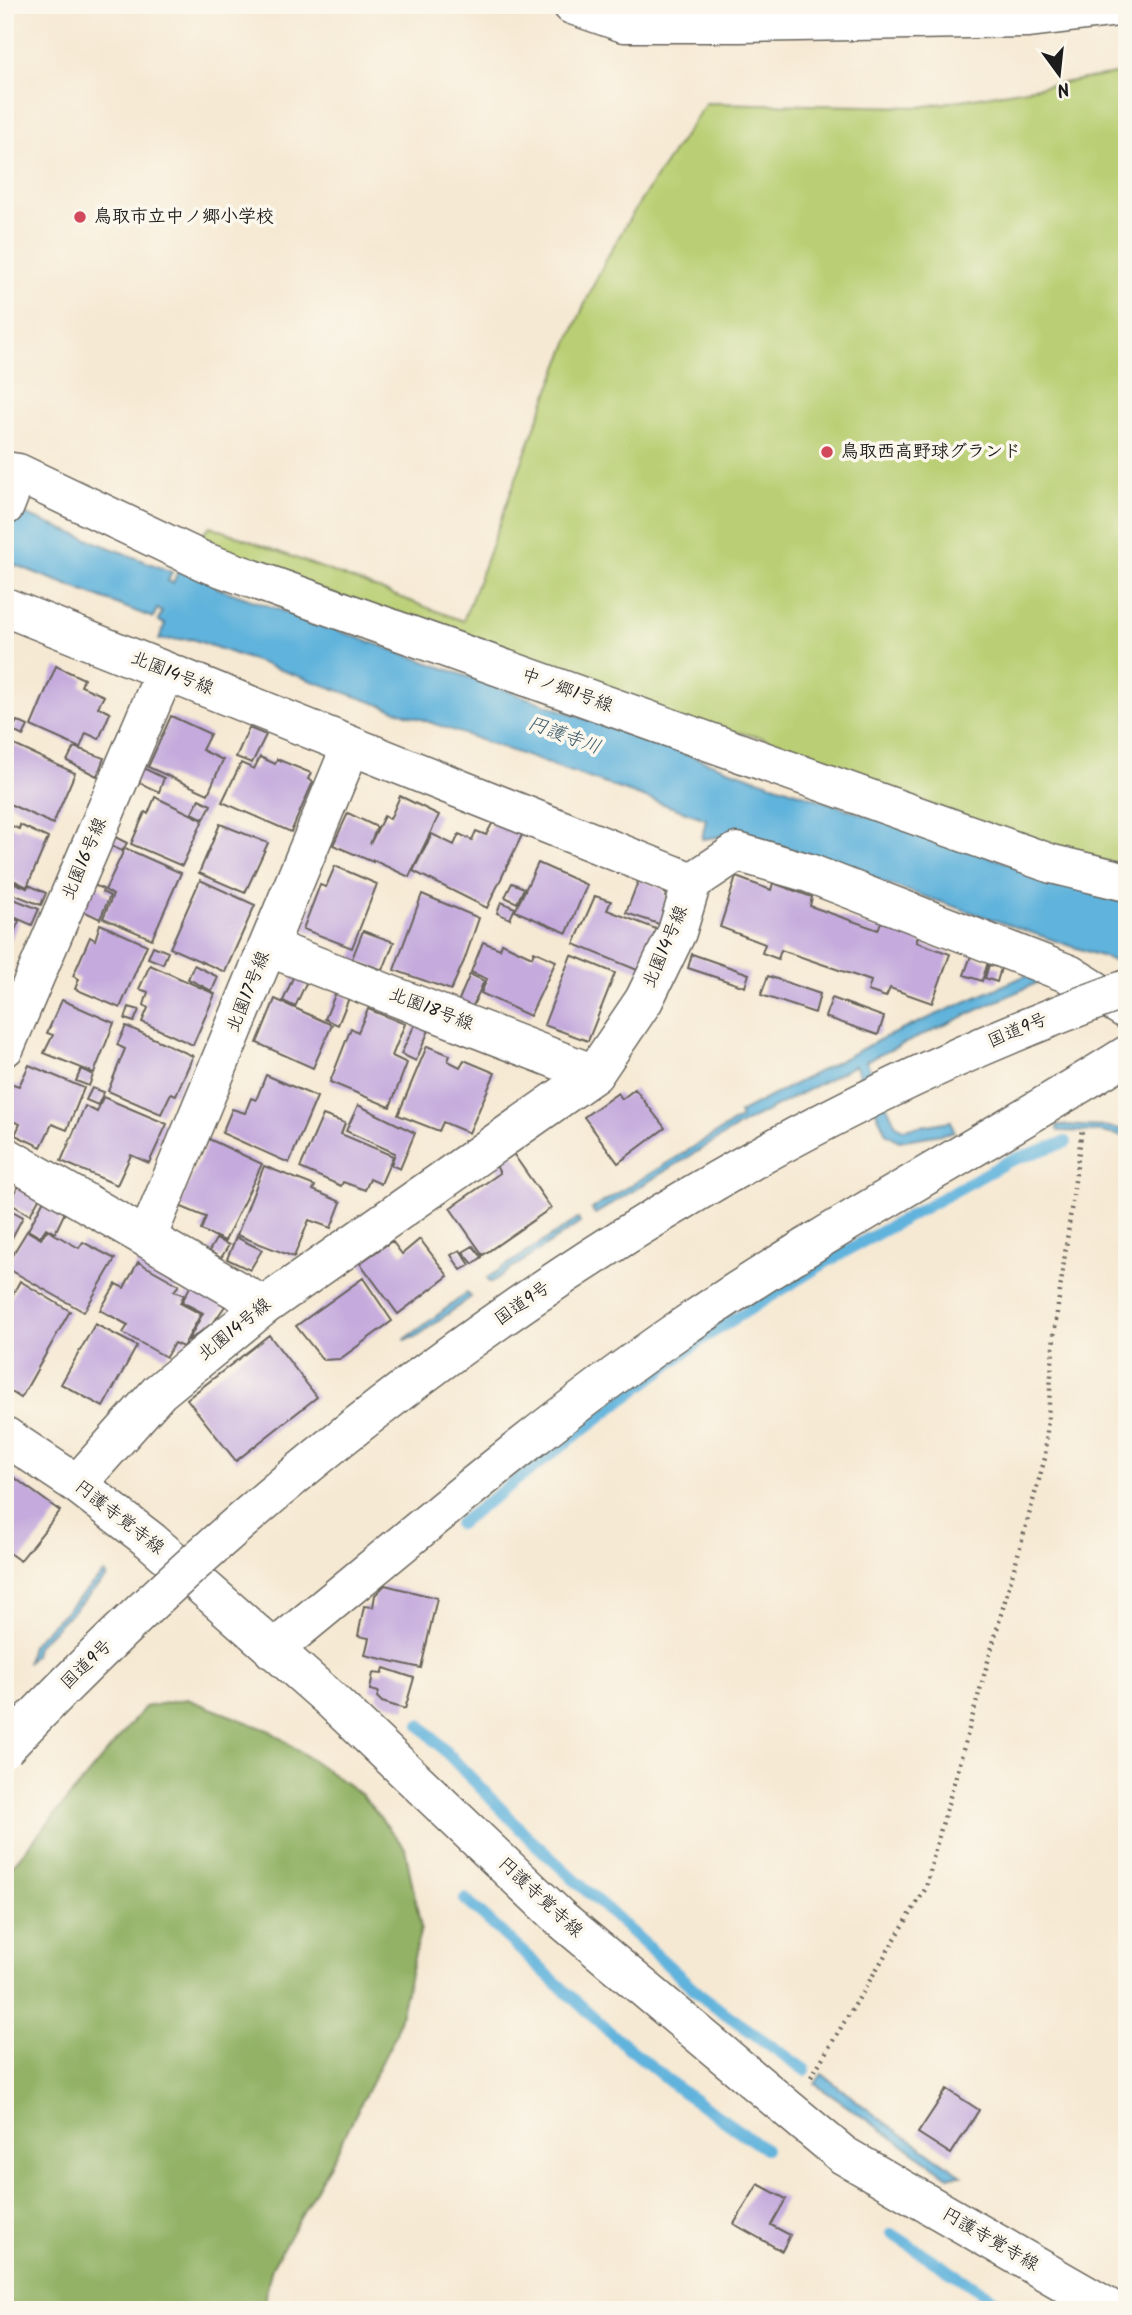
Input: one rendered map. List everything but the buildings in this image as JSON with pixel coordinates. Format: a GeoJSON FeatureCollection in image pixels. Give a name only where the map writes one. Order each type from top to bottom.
{"type":"FeatureCollection","features":[{"type":"Feature","properties":{"kind":"main road"},"geometry":{"type":"LineString","coordinates":[[572,5],[624,23],[1029,18],[1127,6]]}},
{"type":"Feature","properties":{"kind":"main road","name":"中ノ郷1号線"},"geometry":{"type":"LineString","coordinates":[[8,480],[205,562],[1052,864],[1127,882]]}},
{"type":"Feature","properties":{"kind":"main road","name":"北園14号線"},"geometry":{"type":"LineString","coordinates":[[5,607],[692,882],[677,932],[644,1000],[594,1074],[264,1306],[159,1392],[77,1484]]}},
{"type":"Feature","properties":{"kind":"main road","name":"北園16号線"},"geometry":{"type":"LineString","coordinates":[[5,1047],[165,672]]}},
{"type":"Feature","properties":{"kind":"main road","name":"北園17号線"},"geometry":{"type":"LineString","coordinates":[[147,1238],[351,746]]}},
{"type":"Feature","properties":{"kind":"main road"},"geometry":{"type":"LineString","coordinates":[[692,882],[737,852],[797,869],[1069,974],[1127,1010]]}},
{"type":"Feature","properties":{"kind":"main road","name":"北園18号線"},"geometry":{"type":"LineString","coordinates":[[268,947],[594,1074]]}},
{"type":"Feature","properties":{"kind":"main road","name":"国道9号"},"geometry":{"type":"LineString","coordinates":[[5,1748],[171,1584],[243,1521],[400,1392],[569,1272],[735,1170],[847,1111],[975,1049],[1127,989]]}},
{"type":"Feature","properties":{"kind":"main road"},"geometry":{"type":"LineString","coordinates":[[273,1650],[532,1439],[680,1329],[867,1209],[1127,1055]]}},
{"type":"Feature","properties":{"kind":"main road"},"geometry":{"type":"LineString","coordinates":[[5,1156],[264,1306]]}},
{"type":"Feature","properties":{"kind":"main road","name":"円護寺覚寺線"},"geometry":{"type":"LineString","coordinates":[[5,1436],[77,1484],[151,1541],[328,1698],[559,1917],[843,2155],[1112,2310]]}},
{"type":"Feature","properties":{"kind":"path"},"geometry":{"type":"LineString","coordinates":[[790,2110],[926,1888],[1045,1458],[1054,1335],[1083,1115],[1077,1086]]}},
{"type":"Feature","properties":{"kind":"green space","name":"鳥取西高野球グランド"},"geometry":{"type":"Polygon","coordinates":[[[1127,72],[1127,866],[1076,854],[807,763],[764,738],[657,715],[202,545],[204,533],[210,526],[463,621],[542,409],[594,284],[632,214],[706,103],[920,107],[1127,72]]]}},
{"type":"Feature","properties":{"kind":"green space"},"geometry":{"type":"Polygon","coordinates":[[[187,1699],[270,1731],[361,1794],[405,1848],[421,1928],[396,2034],[335,2155],[272,2267],[265,2296],[270,2310],[5,2310],[5,1874],[145,1707],[187,1699]]]}},
{"type":"Feature","properties":{"kind":"water","name":"円護寺川"},"geometry":{"type":"Polygon","coordinates":[[[5,504],[16,511],[172,572],[168,581],[173,583],[179,569],[195,568],[218,588],[725,768],[1127,903],[1127,965],[740,834],[702,839],[706,819],[192,639],[159,640],[165,624],[158,621],[162,612],[157,609],[153,618],[5,561],[5,504]]]}},
{"type":"Feature","properties":{"kind":"water"},"geometry":{"type":"Polygon","coordinates":[[[1036,971],[1041,981],[866,1061],[896,1125],[903,1129],[951,1121],[954,1132],[899,1141],[886,1133],[855,1065],[744,1123],[595,1214],[592,1209],[741,1118],[739,1113],[881,1039],[1036,971]]]}},
{"type":"Feature","properties":{"kind":"water"},"geometry":{"type":"Polygon","coordinates":[[[1057,1125],[1127,1130],[1127,1137],[1101,1132],[1058,1131],[1057,1125]]]}},
{"type":"Feature","properties":{"kind":"water"},"geometry":{"type":"Polygon","coordinates":[[[578,1219],[580,1223],[490,1283],[487,1278],[578,1219]]]}},
{"type":"Feature","properties":{"kind":"water"},"geometry":{"type":"Polygon","coordinates":[[[467,1293],[471,1297],[416,1337],[404,1340],[467,1293]]]}},
{"type":"Feature","properties":{"kind":"water"},"geometry":{"type":"Polygon","coordinates":[[[104,1573],[107,1577],[36,1647],[34,1655],[27,1663],[31,1645],[104,1573]]]}},
{"type":"Feature","properties":{"kind":"water"},"geometry":{"type":"Polygon","coordinates":[[[822,2074],[884,2122],[962,2175],[948,2176],[815,2084],[822,2074]]]}},
{"type":"Feature","properties":{"kind":"waterway"},"geometry":{"type":"LineString","coordinates":[[459,1524],[705,1337],[828,1261],[1009,1161],[1066,1142]]}},
{"type":"Feature","properties":{"kind":"waterway"},"geometry":{"type":"LineString","coordinates":[[420,1725],[531,1840],[705,1999],[805,2070]]}},
{"type":"Feature","properties":{"kind":"waterway"},"geometry":{"type":"LineString","coordinates":[[465,1899],[612,2034],[680,2090],[765,2149]]}},
{"type":"Feature","properties":{"kind":"waterway"},"geometry":{"type":"LineString","coordinates":[[892,2234],[1010,2310]]}},
{"type":"Feature","properties":{"kind":"place","name":"鳥取市立中ノ郷小学校"},"geometry":{"type":"Point","coordinates":[80,217]}},
{"type":"Feature","properties":{"kind":"place","name":"鳥取西高野球グランド"},"geometry":{"type":"Point","coordinates":[827,452]}}]}
